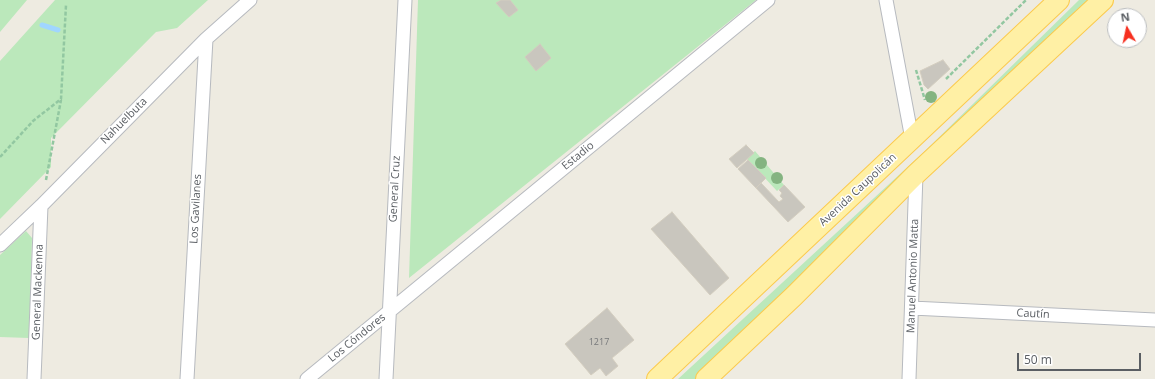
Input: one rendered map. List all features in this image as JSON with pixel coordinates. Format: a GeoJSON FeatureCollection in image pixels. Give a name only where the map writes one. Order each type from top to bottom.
{"type":"FeatureCollection","features":[{"type":"Feature","properties":{"kind":"main road","name":"Avenida Caupolicán"},"geometry":{"type":"LineString","coordinates":[[657,379],[1059,0]]}},
{"type":"Feature","properties":{"kind":"main road"},"geometry":{"type":"LineString","coordinates":[[706,379],[794,296],[916,174],[1103,0]]}},
{"type":"Feature","properties":{"kind":"main road"},"geometry":{"type":"LineString","coordinates":[[898,192],[910,175],[914,165],[914,147],[912,139]]}},
{"type":"Feature","properties":{"kind":"main road"},"geometry":{"type":"LineString","coordinates":[[673,379],[685,353]]}},
{"type":"Feature","properties":{"kind":"street","name":"Nahuelbuta"},"geometry":{"type":"LineString","coordinates":[[0,245],[41,206],[206,39],[250,0]]}},
{"type":"Feature","properties":{"kind":"street","name":"General Cruz"},"geometry":{"type":"LineString","coordinates":[[386,379],[404,0]]}},
{"type":"Feature","properties":{"kind":"street","name":"Estadio"},"geometry":{"type":"LineString","coordinates":[[389,312],[768,0]]}},
{"type":"Feature","properties":{"kind":"street"},"geometry":{"type":"LineString","coordinates":[[889,2],[912,139]]}},
{"type":"Feature","properties":{"kind":"street","name":"Los Gavilanes"},"geometry":{"type":"LineString","coordinates":[[187,379],[206,39]]}},
{"type":"Feature","properties":{"kind":"street","name":"Manuel Antonio Matta"},"geometry":{"type":"LineString","coordinates":[[909,379],[916,174]]}},
{"type":"Feature","properties":{"kind":"street","name":"General Mackenna"},"geometry":{"type":"LineString","coordinates":[[34,379],[41,206]]}},
{"type":"Feature","properties":{"kind":"street","name":"Cautín"},"geometry":{"type":"LineString","coordinates":[[912,308],[1155,320]]}},
{"type":"Feature","properties":{"kind":"street","name":"Los Cóndores"},"geometry":{"type":"LineString","coordinates":[[307,379],[389,312]]}},
{"type":"Feature","properties":{"kind":"path"},"geometry":{"type":"LineString","coordinates":[[942,83],[1026,0]]}},
{"type":"Feature","properties":{"kind":"path"},"geometry":{"type":"LineString","coordinates":[[41,206],[61,99],[66,5]]}},
{"type":"Feature","properties":{"kind":"path"},"geometry":{"type":"LineString","coordinates":[[909,116],[931,94]]}},
{"type":"Feature","properties":{"kind":"path"},"geometry":{"type":"LineString","coordinates":[[0,157],[33,121],[61,99]]}},
{"type":"Feature","properties":{"kind":"green space"},"geometry":{"type":"Polygon","coordinates":[[[0,0],[27,0],[0,32],[0,0]]]}},
{"type":"Feature","properties":{"kind":"green space"},"geometry":{"type":"Polygon","coordinates":[[[55,0],[208,0],[177,28],[156,32],[51,138],[51,167],[0,219],[0,61],[55,0]]]}},
{"type":"Feature","properties":{"kind":"green space"},"geometry":{"type":"Polygon","coordinates":[[[418,0],[756,0],[409,278],[418,0]]]}},
{"type":"Feature","properties":{"kind":"green space"},"geometry":{"type":"Polygon","coordinates":[[[1079,0],[1094,0],[697,379],[678,379],[926,150],[1079,0]]]}},
{"type":"Feature","properties":{"kind":"green space"},"geometry":{"type":"Polygon","coordinates":[[[755,151],[784,185],[777,191],[747,159],[755,151]]]}},
{"type":"Feature","properties":{"kind":"green space"},"geometry":{"type":"Polygon","coordinates":[[[26,231],[32,238],[29,338],[0,337],[0,255],[26,231]]]}},
{"type":"Feature","properties":{"kind":"building"},"geometry":{"type":"Polygon","coordinates":[[[501,0],[510,0],[518,10],[509,17],[496,3],[501,0]]]}},
{"type":"Feature","properties":{"kind":"building"},"geometry":{"type":"Polygon","coordinates":[[[540,44],[551,58],[536,71],[525,57],[540,44]]]}},
{"type":"Feature","properties":{"kind":"building"},"geometry":{"type":"Polygon","coordinates":[[[943,60],[950,69],[928,89],[924,85],[920,71],[943,60]]]}},
{"type":"Feature","properties":{"kind":"building"},"geometry":{"type":"Polygon","coordinates":[[[746,145],[754,153],[737,168],[729,159],[746,145]]]}},
{"type":"Feature","properties":{"kind":"building"},"geometry":{"type":"Polygon","coordinates":[[[748,160],[766,178],[756,188],[738,169],[748,160]]]}},
{"type":"Feature","properties":{"kind":"building"},"geometry":{"type":"Polygon","coordinates":[[[761,183],[779,202],[783,199],[780,196],[782,193],[779,190],[784,185],[805,207],[788,222],[756,188],[761,183]]]}},
{"type":"Feature","properties":{"kind":"building"},"geometry":{"type":"Polygon","coordinates":[[[672,212],[729,278],[710,295],[651,229],[672,212]]]}},
{"type":"Feature","properties":{"kind":"building"},"geometry":{"type":"Polygon","coordinates":[[[607,308],[634,340],[612,358],[618,366],[606,376],[600,368],[591,375],[565,344],[607,308]]]}},
{"type":"Feature","properties":{"kind":"waterway"},"geometry":{"type":"LineString","coordinates":[[42,25],[58,30]]}}]}
